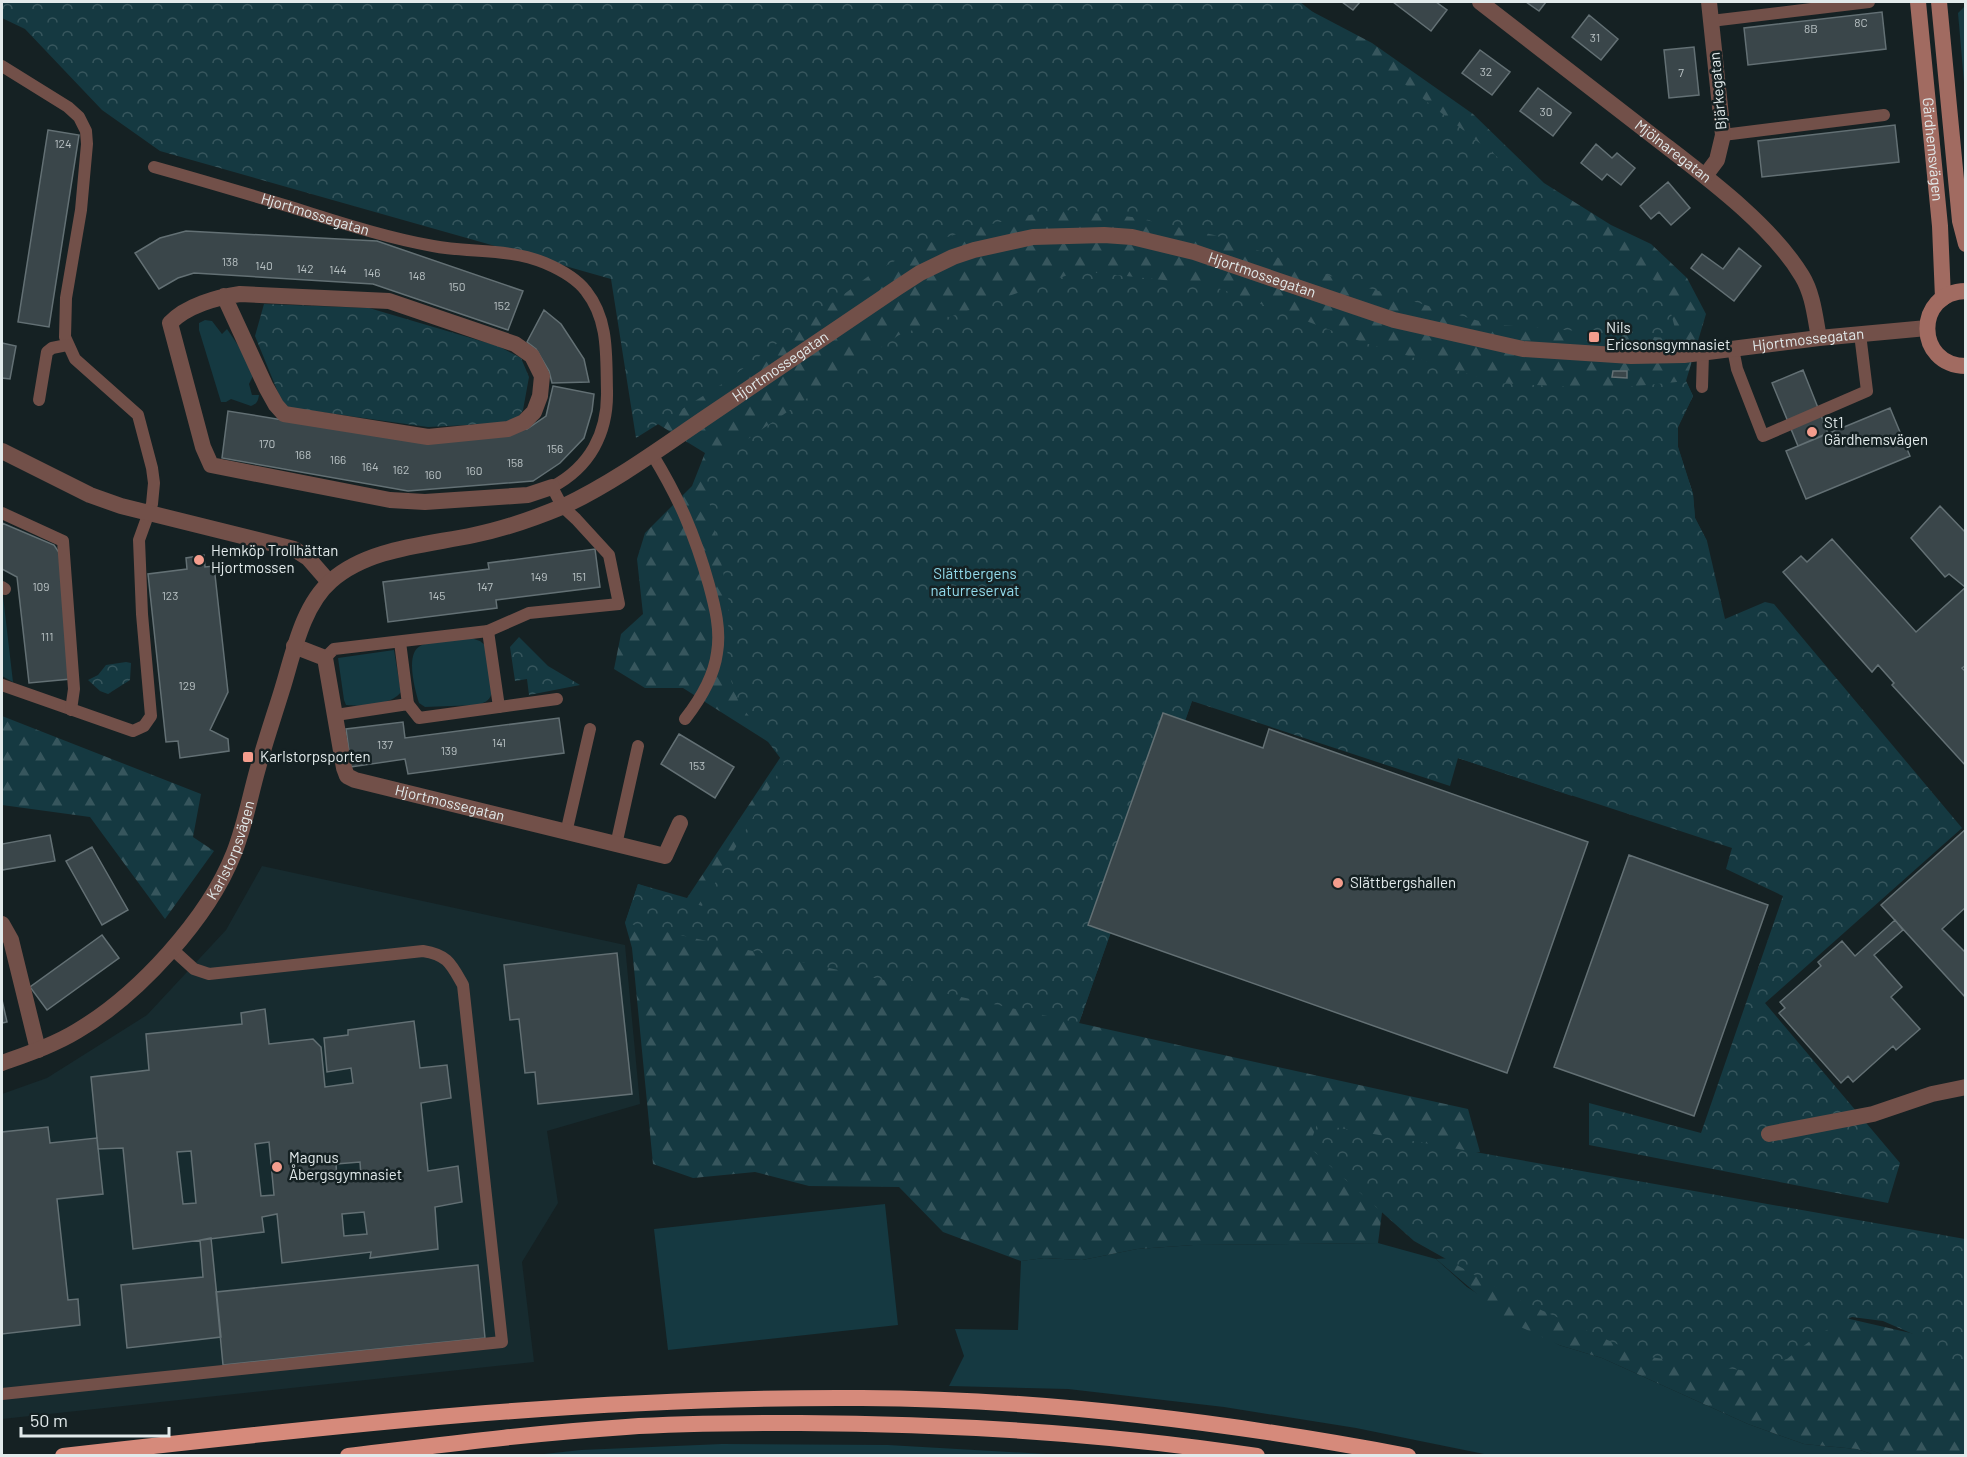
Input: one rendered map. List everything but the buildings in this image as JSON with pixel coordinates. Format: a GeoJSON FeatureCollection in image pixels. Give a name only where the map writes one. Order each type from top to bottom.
{"type":"FeatureCollection","features":[{"type":"Feature","properties":{"kind":"highway"},"geometry":{"type":"LineString","coordinates":[[63,1455],[558,1407],[730,1399],[865,1398],[974,1402],[1191,1421],[1408,1455]]}},
{"type":"Feature","properties":{"kind":"highway"},"geometry":{"type":"LineString","coordinates":[[348,1455],[562,1432],[732,1423],[975,1427],[1201,1447],[1257,1455]]}},
{"type":"Feature","properties":{"kind":"main road","name":"Gärdhemsvägen"},"geometry":{"type":"LineString","coordinates":[[1918,2],[1940,226],[1943,298]]}},
{"type":"Feature","properties":{"kind":"main road","name":"Gärdhemsvägen"},"geometry":{"type":"LineString","coordinates":[[1939,2],[1960,221],[1965,244]]}},
{"type":"Feature","properties":{"kind":"main road"},"geometry":{"type":"LineString","coordinates":[[1964,370],[1936,354],[1929,342],[1927,328],[1931,311],[1943,298],[1955,292],[1965,291]]}},
{"type":"Feature","properties":{"kind":"street","name":"Mjölnaregatan"},"geometry":{"type":"LineString","coordinates":[[1480,2],[1705,176],[1769,233],[1788,256],[1806,286],[1812,302],[1819,338]]}},
{"type":"Feature","properties":{"kind":"street","name":"Bjärkegatan"},"geometry":{"type":"LineString","coordinates":[[1705,176],[1717,160],[1723,135],[1709,2]]}},
{"type":"Feature","properties":{"kind":"street","name":"Hjortmossegatan"},"geometry":{"type":"LineString","coordinates":[[329,582],[364,561],[396,550],[478,534],[534,518],[588,494],[652,454],[920,273],[974,250],[1033,237],[1092,235],[1132,237],[1194,252],[1394,320],[1522,349],[1631,357],[1703,354],[1819,338],[1927,328]]}},
{"type":"Feature","properties":{"kind":"street"},"geometry":{"type":"LineString","coordinates":[[224,296],[266,387],[284,414],[428,437],[508,429],[524,422],[534,412],[540,396],[542,376],[532,356],[514,344],[389,301],[251,294],[224,296],[178,314],[170,323],[202,447],[211,465],[390,500],[425,502],[528,495],[552,487]]}},
{"type":"Feature","properties":{"kind":"street"},"geometry":{"type":"LineString","coordinates":[[2,451],[90,495],[149,514],[294,549],[308,558],[329,582]]}},
{"type":"Feature","properties":{"kind":"street","name":"Karlstorpsvägen"},"geometry":{"type":"LineString","coordinates":[[2,1063],[38,1050],[76,1032],[119,1002],[172,949],[217,886],[233,855],[250,804],[257,769],[294,646],[314,604],[329,582]]}},
{"type":"Feature","properties":{"kind":"street"},"geometry":{"type":"LineString","coordinates":[[294,646],[325,658]]}},
{"type":"Feature","properties":{"kind":"street","name":"Hjortmossegatan"},"geometry":{"type":"LineString","coordinates":[[325,658],[344,768],[347,776],[355,780],[665,856],[680,823]]}},
{"type":"Feature","properties":{"kind":"street"},"geometry":{"type":"LineString","coordinates":[[2,924],[11,940],[38,1050]]}},
{"type":"Feature","properties":{"kind":"street"},"geometry":{"type":"LineString","coordinates":[[1769,1134],[1873,1114],[1932,1094],[1965,1087]]}},
{"type":"Feature","properties":{"kind":"lane"},"geometry":{"type":"LineString","coordinates":[[1711,21],[1869,2]]}},
{"type":"Feature","properties":{"kind":"lane"},"geometry":{"type":"LineString","coordinates":[[2,66],[68,107],[79,117],[86,131],[87,144],[81,210],[66,298],[65,337],[75,359],[138,415],[152,468],[154,483],[152,504],[140,540],[142,614],[152,716],[144,726],[133,731],[2,685]]}},
{"type":"Feature","properties":{"kind":"lane"},"geometry":{"type":"LineString","coordinates":[[1723,135],[1884,115]]}},
{"type":"Feature","properties":{"kind":"lane","name":"Hjortmossegatan"},"geometry":{"type":"LineString","coordinates":[[154,167],[364,230],[435,246],[499,252],[544,263],[570,277],[585,290],[598,310],[605,332],[607,411],[599,441],[584,464],[567,479],[552,487]]}},
{"type":"Feature","properties":{"kind":"lane"},"geometry":{"type":"LineString","coordinates":[[1733,349],[1737,369],[1763,436],[1867,391],[1860,334]]}},
{"type":"Feature","properties":{"kind":"lane"},"geometry":{"type":"LineString","coordinates":[[39,400],[47,352],[52,348],[67,345]]}},
{"type":"Feature","properties":{"kind":"lane"},"geometry":{"type":"LineString","coordinates":[[1702,387],[1703,354]]}},
{"type":"Feature","properties":{"kind":"lane"},"geometry":{"type":"LineString","coordinates":[[652,454],[682,507],[701,555],[717,614],[717,653],[703,693],[685,719]]}},
{"type":"Feature","properties":{"kind":"lane"},"geometry":{"type":"LineString","coordinates":[[325,658],[334,650],[488,631],[529,613],[619,604],[609,555],[562,506],[552,487]]}},
{"type":"Feature","properties":{"kind":"lane"},"geometry":{"type":"LineString","coordinates":[[2,513],[63,541],[74,689],[71,710]]}},
{"type":"Feature","properties":{"kind":"lane"},"geometry":{"type":"LineString","coordinates":[[488,631],[499,707]]}},
{"type":"Feature","properties":{"kind":"lane"},"geometry":{"type":"LineString","coordinates":[[400,642],[408,704],[419,718],[557,699]]}},
{"type":"Feature","properties":{"kind":"lane"},"geometry":{"type":"LineString","coordinates":[[336,715],[408,704]]}},
{"type":"Feature","properties":{"kind":"lane"},"geometry":{"type":"LineString","coordinates":[[566,833],[591,729]]}},
{"type":"Feature","properties":{"kind":"lane"},"geometry":{"type":"LineString","coordinates":[[616,845],[638,746]]}},
{"type":"Feature","properties":{"kind":"lane"},"geometry":{"type":"LineString","coordinates":[[2,1394],[502,1342],[463,985],[453,968],[440,954],[423,951],[209,974],[194,969],[172,949]]}},
{"type":"Feature","properties":{"kind":"shaded area","name":"Magnus Åbergsgymnasiet"},"geometry":{"type":"Polygon","coordinates":[[[262,866],[625,945],[640,1104],[547,1131],[558,1203],[522,1262],[534,1362],[2,1419],[2,1094],[47,1078],[147,1015],[226,930],[262,866]]]}},
{"type":"Feature","properties":{"kind":"green space"},"geometry":{"type":"Polygon","coordinates":[[[2,2],[1300,2],[1664,288],[1678,339],[1489,324],[1345,281],[1214,235],[1132,217],[1055,209],[975,228],[923,245],[870,275],[722,384],[636,438],[611,279],[160,151],[102,110],[25,29],[2,18],[2,2]]]}},
{"type":"Feature","properties":{"kind":"green space"},"geometry":{"type":"Polygon","coordinates":[[[1294,2],[1372,43],[1473,114],[1544,183],[1611,225],[1651,244],[1687,278],[1706,314],[1686,381],[1693,396],[1678,427],[1678,447],[1693,494],[1695,518],[1707,541],[1637,527],[1572,796],[1458,758],[1192,701],[1079,1023],[1468,1109],[1480,1152],[1388,1167],[1378,1243],[1193,1245],[1137,1249],[1082,1260],[1044,1258],[1021,1261],[943,1232],[899,1187],[809,1186],[755,1172],[693,1178],[653,1164],[632,948],[625,923],[638,884],[687,898],[784,752],[683,688],[645,688],[614,669],[621,634],[643,614],[637,559],[645,533],[692,486],[705,453],[648,418],[614,232],[1294,2]]]}},
{"type":"Feature","properties":{"kind":"green space"},"geometry":{"type":"Polygon","coordinates":[[[1965,6],[1965,94],[1958,13],[1965,6]]]}},
{"type":"Feature","properties":{"kind":"green space","name":"Slättbergens naturreservat"},"geometry":{"type":"Polygon","coordinates":[[[1079,271],[1210,285],[1365,343],[1498,383],[1609,389],[1686,381],[1693,396],[1678,427],[1678,447],[1693,494],[1695,518],[1707,541],[1725,619],[1765,602],[1774,604],[1962,828],[1765,1003],[1900,1163],[1888,1203],[1589,1145],[1589,1103],[1701,1133],[1783,896],[1726,869],[1732,848],[1458,758],[1450,786],[1192,701],[1079,1023],[625,923],[638,884],[702,906],[784,763],[739,703],[727,669],[729,602],[703,470],[899,335],[1079,271]]]}},
{"type":"Feature","properties":{"kind":"green space"},"geometry":{"type":"Polygon","coordinates":[[[264,304],[369,308],[498,346],[521,358],[529,377],[523,410],[517,419],[506,423],[428,427],[284,407],[255,336],[264,304]]]}},
{"type":"Feature","properties":{"kind":"green space"},"geometry":{"type":"Polygon","coordinates":[[[205,320],[212,321],[222,334],[227,329],[242,351],[253,376],[249,384],[252,395],[259,395],[255,404],[251,406],[231,399],[221,402],[199,330],[199,323],[205,320]]]}},
{"type":"Feature","properties":{"kind":"green space"},"geometry":{"type":"Polygon","coordinates":[[[3,596],[13,682],[2,676],[3,596]]]}},
{"type":"Feature","properties":{"kind":"green space"},"geometry":{"type":"Polygon","coordinates":[[[519,637],[548,666],[580,685],[529,695],[527,679],[515,681],[510,647],[519,637]]]}},
{"type":"Feature","properties":{"kind":"green space"},"geometry":{"type":"Polygon","coordinates":[[[471,638],[486,646],[492,691],[489,699],[478,705],[425,707],[419,703],[412,673],[415,650],[431,643],[471,638]]]}},
{"type":"Feature","properties":{"kind":"green space"},"geometry":{"type":"Polygon","coordinates":[[[394,650],[401,692],[391,700],[384,702],[360,706],[346,705],[338,658],[394,650]]]}},
{"type":"Feature","properties":{"kind":"green space"},"geometry":{"type":"Polygon","coordinates":[[[131,663],[130,680],[108,694],[100,691],[88,680],[98,675],[106,665],[131,663]]]}},
{"type":"Feature","properties":{"kind":"green space"},"geometry":{"type":"Polygon","coordinates":[[[2,716],[201,794],[193,837],[214,851],[165,919],[90,817],[2,805],[2,716]]]}},
{"type":"Feature","properties":{"kind":"green space"},"geometry":{"type":"Polygon","coordinates":[[[1317,1124],[1965,1239],[1965,1377],[1915,1335],[1883,1321],[1852,1317],[1819,1334],[1787,1359],[1747,1371],[1643,1356],[1521,1301],[1414,1241],[1309,1147],[1317,1124]]]}},
{"type":"Feature","properties":{"kind":"green space"},"geometry":{"type":"Polygon","coordinates":[[[885,1204],[898,1325],[668,1350],[654,1229],[885,1204]]]}},
{"type":"Feature","properties":{"kind":"green space"},"geometry":{"type":"Polygon","coordinates":[[[1378,1243],[1436,1259],[1467,1287],[1559,1345],[1602,1358],[1748,1424],[1804,1444],[1857,1449],[1875,1455],[1489,1455],[1356,1428],[1224,1407],[1068,1389],[949,1386],[964,1356],[955,1329],[1018,1330],[1021,1261],[1044,1258],[1082,1260],[1137,1249],[1193,1245],[1378,1243]]]}},
{"type":"Feature","properties":{"kind":"green space"},"geometry":{"type":"Polygon","coordinates":[[[1482,1256],[1763,1299],[1954,1343],[1965,1360],[1965,1455],[1875,1455],[1857,1449],[1804,1444],[1748,1424],[1602,1358],[1559,1345],[1510,1322],[1436,1259],[1482,1256]]]}},
{"type":"Feature","properties":{"kind":"green space"},"geometry":{"type":"Polygon","coordinates":[[[722,1444],[888,1445],[1064,1455],[535,1455],[581,1450],[722,1444]]]}},
{"type":"Feature","properties":{"kind":"place","name":"Nils Ericsonsgymnasiet"},"geometry":{"type":"Point","coordinates":[1594,337]}},
{"type":"Feature","properties":{"kind":"place","name":"St1 Gärdhemsvägen"},"geometry":{"type":"Point","coordinates":[1812,432]}},
{"type":"Feature","properties":{"kind":"place","name":"Hemköp Trollhättan Hjortmossen"},"geometry":{"type":"Point","coordinates":[199,560]}},
{"type":"Feature","properties":{"kind":"place","name":"Karlstorpsporten"},"geometry":{"type":"Point","coordinates":[248,757]}},
{"type":"Feature","properties":{"kind":"place","name":"Slättbergshallen"},"geometry":{"type":"Point","coordinates":[1338,883]}},
{"type":"Feature","properties":{"kind":"place","name":"Magnus Åbergsgymnasiet"},"geometry":{"type":"Point","coordinates":[277,1167]}}]}
